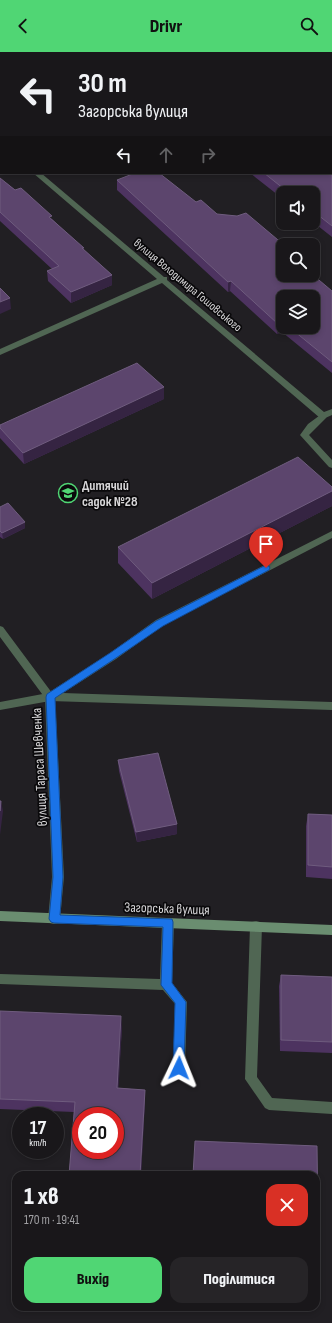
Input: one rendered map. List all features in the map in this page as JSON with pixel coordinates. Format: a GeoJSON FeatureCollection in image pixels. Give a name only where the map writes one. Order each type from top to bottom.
{"type":"FeatureCollection","features":[{"type":"Feature","properties":{"kind":"street","name":"вулиця Володимира Гошовського"},"geometry":{"type":"LineString","coordinates":[[38,174],[164,279],[323,416]]}},
{"type":"Feature","properties":{"kind":"street"},"geometry":{"type":"LineString","coordinates":[[0,352],[164,279]]}},
{"type":"Feature","properties":{"kind":"street"},"geometry":{"type":"LineString","coordinates":[[332,412],[323,416],[311,426],[304,435],[332,465]]}},
{"type":"Feature","properties":{"kind":"street"},"geometry":{"type":"LineString","coordinates":[[50,697],[113,656],[159,623],[332,534]]}},
{"type":"Feature","properties":{"kind":"street","name":"вулиця Тараса Шевченка"},"geometry":{"type":"LineString","coordinates":[[0,630],[50,697],[58,877],[54,919]]}},
{"type":"Feature","properties":{"kind":"street"},"geometry":{"type":"LineString","coordinates":[[0,706],[50,697],[332,706]]}},
{"type":"Feature","properties":{"kind":"street","name":"Загорська вулиця"},"geometry":{"type":"LineString","coordinates":[[0,916],[332,930]]}},
{"type":"Feature","properties":{"kind":"street"},"geometry":{"type":"LineString","coordinates":[[168,922],[166,985],[181,1002],[179,1068]]}},
{"type":"Feature","properties":{"kind":"street"},"geometry":{"type":"LineString","coordinates":[[256,926],[251,1079],[269,1104],[332,1108]]}},
{"type":"Feature","properties":{"kind":"street"},"geometry":{"type":"LineString","coordinates":[[0,979],[166,985]]}},
{"type":"Feature","properties":{"kind":"building"},"geometry":{"type":"Polygon","coordinates":[[[132,174],[160,174],[196,202],[201,200],[217,214],[237,216],[246,213],[276,238],[276,282],[320,281],[332,291],[332,362],[298,334],[320,334],[320,290],[276,290],[276,322],[231,281],[228,282],[117,180],[132,174]]]}},
{"type":"Feature","properties":{"kind":"building"},"geometry":{"type":"Polygon","coordinates":[[[265,174],[332,174],[332,226],[320,217],[320,186],[280,186],[265,174]]]}},
{"type":"Feature","properties":{"kind":"building"},"geometry":{"type":"Polygon","coordinates":[[[0,178],[15,190],[21,188],[52,216],[49,217],[112,275],[71,292],[47,271],[59,266],[0,212],[0,178]]]}},
{"type":"Feature","properties":{"kind":"building"},"geometry":{"type":"Polygon","coordinates":[[[0,288],[10,298],[0,302],[0,288]]]}},
{"type":"Feature","properties":{"kind":"building"},"geometry":{"type":"Polygon","coordinates":[[[137,363],[164,387],[23,453],[0,428],[0,425],[137,363]]]}},
{"type":"Feature","properties":{"kind":"building"},"geometry":{"type":"Polygon","coordinates":[[[298,457],[332,487],[332,491],[152,583],[118,547],[298,457]]]}},
{"type":"Feature","properties":{"kind":"building"},"geometry":{"type":"Polygon","coordinates":[[[8,503],[25,522],[2,533],[0,531],[0,507],[8,503]]]}},
{"type":"Feature","properties":{"kind":"building"},"geometry":{"type":"Polygon","coordinates":[[[158,753],[177,824],[136,832],[118,760],[158,753]]]}},
{"type":"Feature","properties":{"kind":"building"},"geometry":{"type":"Polygon","coordinates":[[[308,814],[332,815],[332,867],[308,865],[308,814]]]}},
{"type":"Feature","properties":{"kind":"building"},"geometry":{"type":"Polygon","coordinates":[[[281,975],[332,977],[332,1042],[281,1040],[281,975]]]}},
{"type":"Feature","properties":{"kind":"building"},"geometry":{"type":"Polygon","coordinates":[[[0,1011],[121,1016],[117,1088],[145,1090],[140,1171],[69,1171],[72,1138],[72,1159],[124,1159],[124,1107],[75,1107],[75,1102],[0,1099],[0,1011]]]}},
{"type":"Feature","properties":{"kind":"building"},"geometry":{"type":"Polygon","coordinates":[[[195,1141],[317,1146],[317,1171],[193,1171],[195,1141]]]}},
{"type":"Feature","properties":{"kind":"place","name":"Дитячий садок №28"},"geometry":{"type":"Point","coordinates":[68,493]}},
{"type":"Feature","properties":{"kind":"route"},"geometry":{"type":"LineString","coordinates":[[179,1068],[181,1002],[166,985],[168,922],[54,919],[58,877],[50,697],[113,656],[159,623],[266,568]]}}]}
